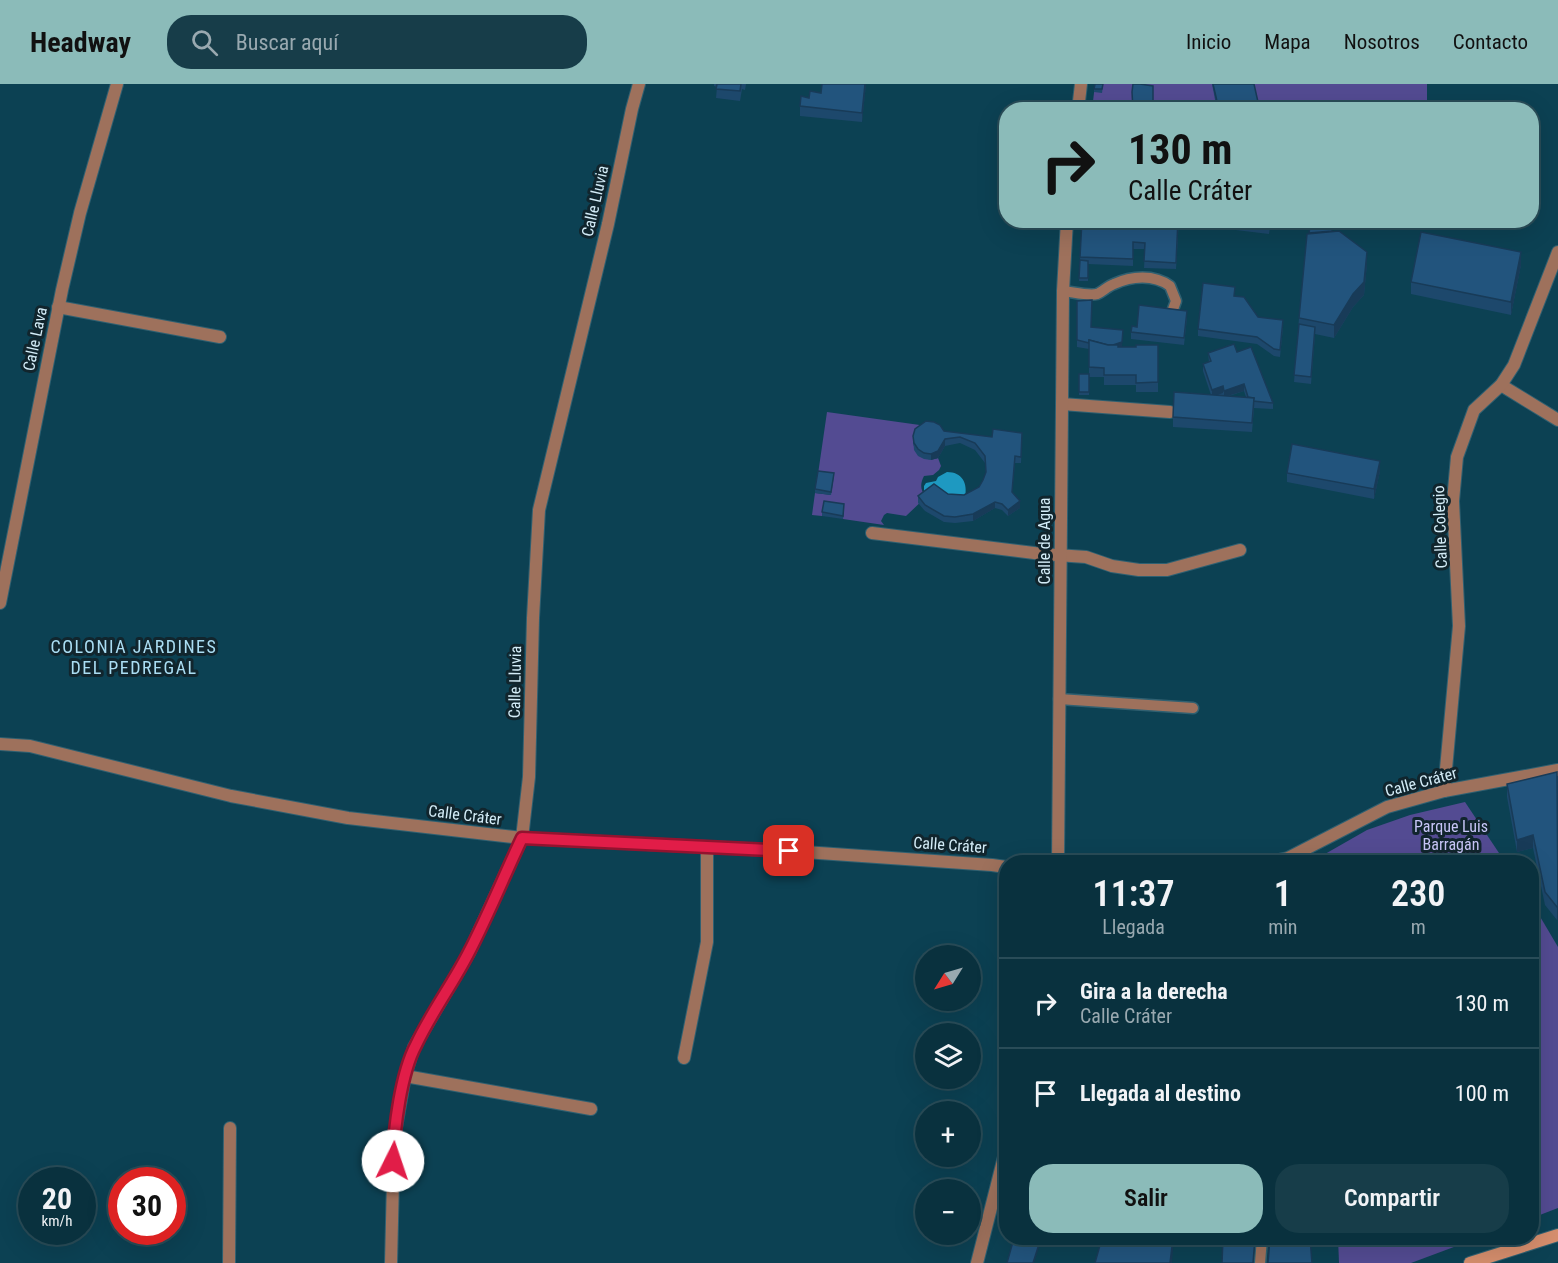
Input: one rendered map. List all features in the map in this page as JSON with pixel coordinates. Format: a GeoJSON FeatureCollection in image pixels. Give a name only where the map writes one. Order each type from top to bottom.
{"type":"FeatureCollection","features":[{"type":"Feature","properties":{"kind":"street","name":"Calle Lava"},"geometry":{"type":"LineString","coordinates":[[0,603],[58,307],[80,213],[117,84]]}},
{"type":"Feature","properties":{"kind":"street","name":"Calle Lluvia"},"geometry":{"type":"LineString","coordinates":[[391,1263],[394,1139],[405,1076],[414,1047],[468,953],[522,838],[529,777],[532,618],[539,510],[608,224],[639,84]]}},
{"type":"Feature","properties":{"kind":"street"},"geometry":{"type":"LineString","coordinates":[[1079,102],[1081,84]]}},
{"type":"Feature","properties":{"kind":"street","name":"Calle de Agua"},"geometry":{"type":"LineString","coordinates":[[1058,855],[1063,291],[1067,228]]}},
{"type":"Feature","properties":{"kind":"street","name":"Calle Colegio"},"geometry":{"type":"LineString","coordinates":[[1444,791],[1459,626],[1453,501],[1457,457],[1474,410],[1501,385],[1514,365],[1558,252]]}},
{"type":"Feature","properties":{"kind":"street"},"geometry":{"type":"LineString","coordinates":[[58,307],[220,337]]}},
{"type":"Feature","properties":{"kind":"street"},"geometry":{"type":"LineString","coordinates":[[1501,385],[1558,420]]}},
{"type":"Feature","properties":{"kind":"street"},"geometry":{"type":"LineString","coordinates":[[1062,404],[1170,412]]}},
{"type":"Feature","properties":{"kind":"street"},"geometry":{"type":"LineString","coordinates":[[872,533],[1086,557],[1125,569],[1153,571],[1167,570],[1240,550]]}},
{"type":"Feature","properties":{"kind":"street","name":"Calle Cráter"},"geometry":{"type":"LineString","coordinates":[[0,744],[30,746],[231,796],[336,816],[522,838],[789,851],[999,866]]}},
{"type":"Feature","properties":{"kind":"street","name":"Calle Cráter"},"geometry":{"type":"LineString","coordinates":[[1294,855],[1387,807],[1444,791],[1558,770]]}},
{"type":"Feature","properties":{"kind":"street"},"geometry":{"type":"LineString","coordinates":[[684,1058],[707,942],[707,847]]}},
{"type":"Feature","properties":{"kind":"street"},"geometry":{"type":"LineString","coordinates":[[405,1076],[591,1109]]}},
{"type":"Feature","properties":{"kind":"street"},"geometry":{"type":"LineString","coordinates":[[230,1128],[230,1263]]}},
{"type":"Feature","properties":{"kind":"street"},"geometry":{"type":"LineString","coordinates":[[977,1263],[999,1177]]}},
{"type":"Feature","properties":{"kind":"street"},"geometry":{"type":"LineString","coordinates":[[1539,1241],[1558,1235]]}},
{"type":"Feature","properties":{"kind":"street"},"geometry":{"type":"LineString","coordinates":[[1470,1263],[1527,1245]]}},
{"type":"Feature","properties":{"kind":"lane"},"geometry":{"type":"LineString","coordinates":[[1063,291],[1098,294],[1116,282],[1127,279],[1160,280],[1170,286],[1176,301],[1172,312]]}},
{"type":"Feature","properties":{"kind":"lane"},"geometry":{"type":"LineString","coordinates":[[1059,699],[1193,708]]}},
{"type":"Feature","properties":{"kind":"lane"},"geometry":{"type":"LineString","coordinates":[[1260,1263],[1261,1245]]}},
{"type":"Feature","properties":{"kind":"green space"},"geometry":{"type":"Polygon","coordinates":[[[1095,84],[1427,84],[1427,102],[1143,102],[1133,93],[1132,102],[1093,102],[1095,84]]]}},
{"type":"Feature","properties":{"kind":"green space"},"geometry":{"type":"Polygon","coordinates":[[[827,412],[934,427],[913,442],[921,457],[938,458],[941,466],[933,475],[924,476],[921,487],[926,497],[906,516],[887,513],[881,521],[884,525],[843,519],[844,507],[822,516],[812,515],[815,493],[831,495],[818,474],[827,412]]]}},
{"type":"Feature","properties":{"kind":"green space","name":"Parque Luis Barragán"},"geometry":{"type":"Polygon","coordinates":[[[1465,802],[1500,855],[1323,855],[1367,830],[1410,815],[1465,802]]]}},
{"type":"Feature","properties":{"kind":"green space"},"geometry":{"type":"Polygon","coordinates":[[[1539,915],[1558,947],[1558,1208],[1539,1215],[1539,915]]]}},
{"type":"Feature","properties":{"kind":"green space"},"geometry":{"type":"Polygon","coordinates":[[[1338,1245],[1459,1245],[1411,1263],[1339,1263],[1338,1245]]]}},
{"type":"Feature","properties":{"kind":"water"},"geometry":{"type":"Polygon","coordinates":[[[947,472],[957,474],[963,479],[966,487],[965,497],[924,494],[926,483],[936,481],[938,477],[947,472]]]}},
{"type":"Feature","properties":{"kind":"building"},"geometry":{"type":"Polygon","coordinates":[[[717,84],[741,84],[740,91],[716,89],[717,84]]]}},
{"type":"Feature","properties":{"kind":"building"},"geometry":{"type":"Polygon","coordinates":[[[822,84],[865,84],[862,113],[800,106],[801,96],[809,98],[810,91],[821,93],[822,84]]]}},
{"type":"Feature","properties":{"kind":"building"},"geometry":{"type":"Polygon","coordinates":[[[1095,84],[1103,84],[1102,89],[1094,89],[1095,84]]]}},
{"type":"Feature","properties":{"kind":"building"},"geometry":{"type":"Polygon","coordinates":[[[1133,84],[1153,86],[1153,102],[1133,102],[1133,84]]]}},
{"type":"Feature","properties":{"kind":"building"},"geometry":{"type":"Polygon","coordinates":[[[1213,84],[1254,84],[1258,102],[1217,102],[1213,84]]]}},
{"type":"Feature","properties":{"kind":"building"},"geometry":{"type":"Polygon","coordinates":[[[1082,228],[1178,228],[1176,263],[1144,261],[1145,243],[1133,242],[1133,259],[1080,257],[1082,228]]]}},
{"type":"Feature","properties":{"kind":"building"},"geometry":{"type":"Polygon","coordinates":[[[1310,228],[1333,228],[1332,231],[1309,233],[1310,228]]]}},
{"type":"Feature","properties":{"kind":"building"},"geometry":{"type":"Polygon","coordinates":[[[1339,231],[1367,252],[1364,282],[1353,294],[1334,325],[1299,318],[1307,234],[1339,231]]]}},
{"type":"Feature","properties":{"kind":"building"},"geometry":{"type":"Polygon","coordinates":[[[1421,232],[1521,252],[1511,302],[1411,282],[1421,232]]]}},
{"type":"Feature","properties":{"kind":"building"},"geometry":{"type":"Polygon","coordinates":[[[1080,260],[1088,261],[1088,278],[1079,278],[1080,260]]]}},
{"type":"Feature","properties":{"kind":"building"},"geometry":{"type":"Polygon","coordinates":[[[1203,283],[1235,287],[1234,296],[1244,297],[1258,317],[1283,320],[1280,350],[1274,349],[1257,337],[1198,329],[1203,283]]]}},
{"type":"Feature","properties":{"kind":"building"},"geometry":{"type":"Polygon","coordinates":[[[1092,300],[1091,327],[1123,330],[1122,342],[1108,345],[1089,340],[1089,343],[1077,340],[1077,301],[1092,300]]]}},
{"type":"Feature","properties":{"kind":"building"},"geometry":{"type":"Polygon","coordinates":[[[1139,305],[1187,311],[1184,338],[1131,332],[1132,326],[1137,327],[1139,305]]]}},
{"type":"Feature","properties":{"kind":"building"},"geometry":{"type":"Polygon","coordinates":[[[1299,324],[1315,327],[1311,377],[1294,375],[1299,324]]]}},
{"type":"Feature","properties":{"kind":"building"},"geometry":{"type":"Polygon","coordinates":[[[1089,340],[1118,345],[1118,347],[1158,345],[1158,382],[1136,383],[1136,375],[1104,375],[1104,368],[1089,367],[1089,340]]]}},
{"type":"Feature","properties":{"kind":"building"},"geometry":{"type":"Polygon","coordinates":[[[1234,344],[1237,352],[1251,347],[1273,403],[1253,401],[1254,398],[1248,397],[1244,384],[1224,391],[1223,386],[1212,390],[1203,364],[1211,361],[1208,353],[1234,344]]]}},
{"type":"Feature","properties":{"kind":"building"},"geometry":{"type":"Polygon","coordinates":[[[1079,374],[1089,374],[1089,392],[1079,392],[1079,374]]]}},
{"type":"Feature","properties":{"kind":"building"},"geometry":{"type":"Polygon","coordinates":[[[1174,392],[1254,398],[1252,423],[1173,417],[1174,392]]]}},
{"type":"Feature","properties":{"kind":"building"},"geometry":{"type":"Polygon","coordinates":[[[926,421],[940,425],[944,431],[992,437],[993,429],[1022,433],[1021,457],[1015,456],[1012,492],[1020,501],[1008,510],[1002,504],[995,502],[973,514],[955,517],[944,516],[925,505],[918,496],[934,484],[948,494],[964,495],[979,487],[986,472],[985,456],[975,443],[960,437],[945,439],[938,451],[931,454],[918,449],[914,443],[915,429],[926,421]]]}},
{"type":"Feature","properties":{"kind":"building"},"geometry":{"type":"Polygon","coordinates":[[[1292,444],[1380,461],[1374,489],[1287,473],[1292,444]]]}},
{"type":"Feature","properties":{"kind":"building"},"geometry":{"type":"Polygon","coordinates":[[[818,471],[834,473],[831,492],[815,489],[818,471]]]}},
{"type":"Feature","properties":{"kind":"building"},"geometry":{"type":"Polygon","coordinates":[[[824,501],[844,504],[843,516],[822,512],[824,501]]]}},
{"type":"Feature","properties":{"kind":"building"},"geometry":{"type":"Polygon","coordinates":[[[1557,772],[1558,907],[1545,892],[1533,835],[1517,840],[1507,784],[1557,772]]]}},
{"type":"Feature","properties":{"kind":"building"},"geometry":{"type":"Polygon","coordinates":[[[1012,1245],[1039,1245],[1033,1263],[1007,1263],[1012,1245]]]}},
{"type":"Feature","properties":{"kind":"building"},"geometry":{"type":"Polygon","coordinates":[[[1100,1245],[1172,1245],[1170,1263],[1095,1263],[1100,1245]]]}},
{"type":"Feature","properties":{"kind":"building"},"geometry":{"type":"Polygon","coordinates":[[[1223,1245],[1254,1245],[1253,1263],[1222,1263],[1223,1245]]]}},
{"type":"Feature","properties":{"kind":"building"},"geometry":{"type":"Polygon","coordinates":[[[1269,1245],[1311,1245],[1312,1263],[1268,1263],[1269,1245]]]}},
{"type":"Feature","properties":{"kind":"district","name":"COLONIA JARDINES DEL PEDREGAL"},"geometry":{"type":"Point","coordinates":[134,656]}},
{"type":"Feature","properties":{"kind":"route"},"geometry":{"type":"LineString","coordinates":[[393,1161],[394,1139],[405,1076],[414,1047],[468,953],[522,838],[789,851]]}}]}
